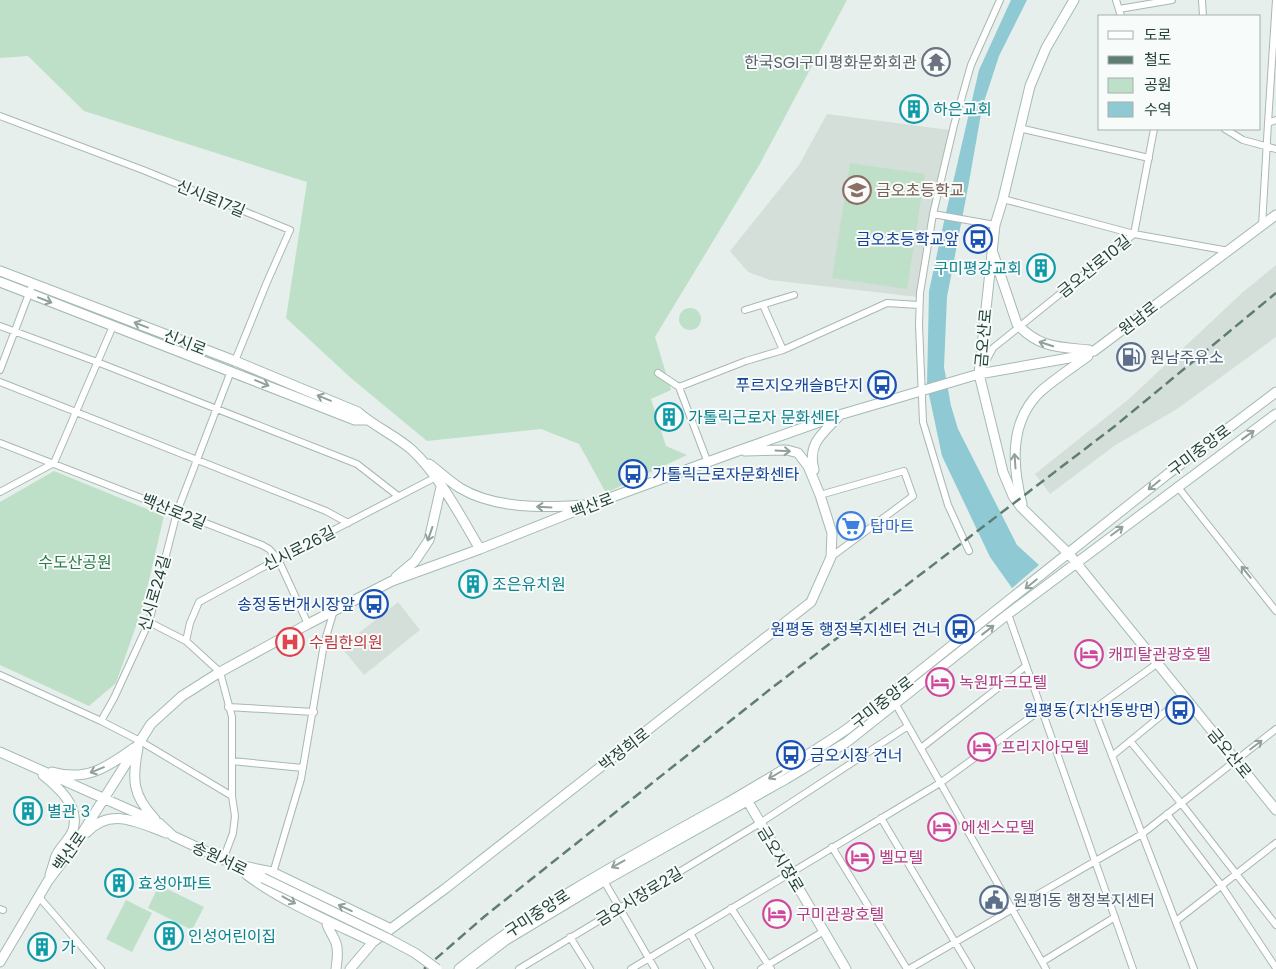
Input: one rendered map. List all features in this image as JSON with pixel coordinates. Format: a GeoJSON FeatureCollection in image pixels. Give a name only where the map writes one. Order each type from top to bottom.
{"type":"FeatureCollection","features":[{"type":"Feature","properties":{"kind":"street"},"geometry":{"type":"LineString","coordinates":[[969,551],[948,505],[923,422],[919,306],[933,214],[954,125],[971,65],[999,0]]}},
{"type":"Feature","properties":{"kind":"street","name":"금오산로"},"geometry":{"type":"LineString","coordinates":[[1074,0],[1046,48],[1030,86],[995,225],[979,374],[1003,472],[1011,492],[1023,509],[1069,554],[1276,810]]}},
{"type":"Feature","properties":{"kind":"street"},"geometry":{"type":"LineString","coordinates":[[1116,0],[1120,13],[1172,0]]}},
{"type":"Feature","properties":{"kind":"street"},"geometry":{"type":"LineString","coordinates":[[1202,0],[1202,15]]}},
{"type":"Feature","properties":{"kind":"street"},"geometry":{"type":"LineString","coordinates":[[1262,226],[1276,0]]}},
{"type":"Feature","properties":{"kind":"street","name":"신시로17길"},"geometry":{"type":"LineString","coordinates":[[0,116],[144,170],[290,230],[235,361]]}},
{"type":"Feature","properties":{"kind":"street"},"geometry":{"type":"LineString","coordinates":[[1268,124],[1276,120]]}},
{"type":"Feature","properties":{"kind":"street"},"geometry":{"type":"LineString","coordinates":[[1019,128],[1149,158]]}},
{"type":"Feature","properties":{"kind":"street","name":"금오산로10길"},"geometry":{"type":"LineString","coordinates":[[979,374],[993,348],[1134,234],[1154,130]]}},
{"type":"Feature","properties":{"kind":"street"},"geometry":{"type":"LineString","coordinates":[[1227,130],[1244,140],[1276,148]]}},
{"type":"Feature","properties":{"kind":"street"},"geometry":{"type":"LineString","coordinates":[[1003,199],[1134,234],[1229,251]]}},
{"type":"Feature","properties":{"kind":"street"},"geometry":{"type":"LineString","coordinates":[[933,214],[995,225]]}},
{"type":"Feature","properties":{"kind":"street","name":"원남로"},"geometry":{"type":"LineString","coordinates":[[979,374],[1070,358],[1094,351],[1276,215]]}},
{"type":"Feature","properties":{"kind":"street"},"geometry":{"type":"LineString","coordinates":[[992,248],[1016,324],[1032,337],[1048,345],[1094,351]]}},
{"type":"Feature","properties":{"kind":"street","name":"신시로"},"geometry":{"type":"LineString","coordinates":[[0,271],[235,361],[358,412],[367,420],[396,437],[413,451],[436,477],[480,549]]}},
{"type":"Feature","properties":{"kind":"street","name":"신시로"},"geometry":{"type":"LineString","coordinates":[[0,282],[356,420],[367,420]]}},
{"type":"Feature","properties":{"kind":"street"},"geometry":{"type":"LineString","coordinates":[[0,370],[33,283]]}},
{"type":"Feature","properties":{"kind":"street"},"geometry":{"type":"LineString","coordinates":[[745,310],[794,295]]}},
{"type":"Feature","properties":{"kind":"street"},"geometry":{"type":"LineString","coordinates":[[679,387],[746,361],[783,350],[886,303],[919,306]]}},
{"type":"Feature","properties":{"kind":"street"},"geometry":{"type":"LineString","coordinates":[[762,304],[783,350]]}},
{"type":"Feature","properties":{"kind":"street"},"geometry":{"type":"LineString","coordinates":[[0,326],[357,464],[398,496]]}},
{"type":"Feature","properties":{"kind":"street"},"geometry":{"type":"LineString","coordinates":[[0,492],[54,463],[113,326]]}},
{"type":"Feature","properties":{"kind":"street"},"geometry":{"type":"LineString","coordinates":[[1023,509],[1018,487],[1014,451],[1022,416],[1040,392],[1094,351]]}},
{"type":"Feature","properties":{"kind":"street","name":"신시로24길"},"geometry":{"type":"LineString","coordinates":[[101,721],[114,698],[149,622],[177,512],[231,371]]}},
{"type":"Feature","properties":{"kind":"street"},"geometry":{"type":"LineString","coordinates":[[658,373],[679,387],[708,462]]}},
{"type":"Feature","properties":{"kind":"street","name":"백산로"},"geometry":{"type":"LineString","coordinates":[[0,962],[48,882],[74,846],[151,724],[182,696],[220,672],[392,580],[480,549],[593,504],[839,415],[979,374]]}},
{"type":"Feature","properties":{"kind":"street"},"geometry":{"type":"LineString","coordinates":[[0,382],[326,511],[348,523]]}},
{"type":"Feature","properties":{"kind":"street","name":"구미중앙로"},"geometry":{"type":"LineString","coordinates":[[458,969],[494,941],[579,886],[821,747],[854,724],[1169,473],[1276,392]]}},
{"type":"Feature","properties":{"kind":"street","name":"구미중앙로"},"geometry":{"type":"LineString","coordinates":[[468,969],[506,940],[786,779],[846,742],[1008,614],[1177,486],[1276,414]]}},
{"type":"Feature","properties":{"kind":"street"},"geometry":{"type":"LineString","coordinates":[[820,495],[812,452],[817,440],[839,415]]}},
{"type":"Feature","properties":{"kind":"street","name":"백산로2길"},"geometry":{"type":"LineString","coordinates":[[0,443],[269,549],[278,558],[308,624]]}},
{"type":"Feature","properties":{"kind":"street"},"geometry":{"type":"LineString","coordinates":[[735,452],[787,450],[798,453],[808,466],[820,495]]}},
{"type":"Feature","properties":{"kind":"street"},"geometry":{"type":"LineString","coordinates":[[413,451],[461,488],[495,500],[549,508],[593,504]]}},
{"type":"Feature","properties":{"kind":"street"},"geometry":{"type":"LineString","coordinates":[[820,495],[904,471],[913,496],[831,557]]}},
{"type":"Feature","properties":{"kind":"street","name":"신시로26길"},"geometry":{"type":"LineString","coordinates":[[186,641],[190,623],[199,602],[278,558],[436,477]]}},
{"type":"Feature","properties":{"kind":"street"},"geometry":{"type":"LineString","coordinates":[[1177,486],[1276,611]]}},
{"type":"Feature","properties":{"kind":"street"},"geometry":{"type":"LineString","coordinates":[[392,580],[415,561],[430,540],[441,487]]}},
{"type":"Feature","properties":{"kind":"street","name":"박정희로"},"geometry":{"type":"LineString","coordinates":[[350,969],[373,942],[389,928],[446,888],[811,602],[831,557],[832,533],[820,495]]}},
{"type":"Feature","properties":{"kind":"street"},"geometry":{"type":"LineString","coordinates":[[273,873],[301,779],[314,712],[324,644],[334,610]]}},
{"type":"Feature","properties":{"kind":"street"},"geometry":{"type":"LineString","coordinates":[[1008,614],[1133,969]]}},
{"type":"Feature","properties":{"kind":"street"},"geometry":{"type":"LineString","coordinates":[[149,622],[186,641],[220,672],[232,717],[232,796],[235,816],[233,833],[223,860]]}},
{"type":"Feature","properties":{"kind":"street"},"geometry":{"type":"LineString","coordinates":[[631,969],[940,783],[1042,709],[1094,709],[1158,663]]}},
{"type":"Feature","properties":{"kind":"street"},"geometry":{"type":"LineString","coordinates":[[920,748],[1026,666]]}},
{"type":"Feature","properties":{"kind":"street"},"geometry":{"type":"LineString","coordinates":[[0,675],[101,721],[232,796]]}},
{"type":"Feature","properties":{"kind":"street"},"geometry":{"type":"LineString","coordinates":[[1112,756],[1185,696]]}},
{"type":"Feature","properties":{"kind":"street"},"geometry":{"type":"LineString","coordinates":[[895,703],[1046,969]]}},
{"type":"Feature","properties":{"kind":"street"},"geometry":{"type":"LineString","coordinates":[[228,707],[314,712]]}},
{"type":"Feature","properties":{"kind":"street"},"geometry":{"type":"LineString","coordinates":[[1094,709],[1194,969]]}},
{"type":"Feature","properties":{"kind":"street","name":"금오시장로2길"},"geometry":{"type":"LineString","coordinates":[[519,969],[526,967],[570,937],[760,823],[908,726]]}},
{"type":"Feature","properties":{"kind":"street"},"geometry":{"type":"LineString","coordinates":[[832,847],[908,969],[1142,834],[1276,730]]}},
{"type":"Feature","properties":{"kind":"street"},"geometry":{"type":"LineString","coordinates":[[1130,741],[1181,802],[1276,925]]}},
{"type":"Feature","properties":{"kind":"street"},"geometry":{"type":"LineString","coordinates":[[28,765],[56,773],[84,775],[103,768],[139,743]]}},
{"type":"Feature","properties":{"kind":"street"},"geometry":{"type":"LineString","coordinates":[[139,743],[135,775],[136,789],[139,800],[159,823]]}},
{"type":"Feature","properties":{"kind":"street","name":"송원서로"},"geometry":{"type":"LineString","coordinates":[[0,752],[159,823],[173,836],[386,938],[414,953],[437,969]]}},
{"type":"Feature","properties":{"kind":"street"},"geometry":{"type":"LineString","coordinates":[[232,761],[303,768]]}},
{"type":"Feature","properties":{"kind":"street"},"geometry":{"type":"LineString","coordinates":[[28,765],[54,784],[66,797],[72,813],[72,830],[56,856],[48,882]]}},
{"type":"Feature","properties":{"kind":"street","name":"금오시장로"},"geometry":{"type":"LineString","coordinates":[[747,800],[846,969]]}},
{"type":"Feature","properties":{"kind":"street"},"geometry":{"type":"LineString","coordinates":[[1167,814],[1221,886],[1276,968]]}},
{"type":"Feature","properties":{"kind":"street"},"geometry":{"type":"LineString","coordinates":[[74,846],[96,824],[116,818],[138,822],[173,836]]}},
{"type":"Feature","properties":{"kind":"street"},"geometry":{"type":"LineString","coordinates":[[881,818],[971,969]]}},
{"type":"Feature","properties":{"kind":"street"},"geometry":{"type":"LineString","coordinates":[[1176,921],[1276,843]]}},
{"type":"Feature","properties":{"kind":"street"},"geometry":{"type":"LineString","coordinates":[[233,864],[273,873],[389,928]]}},
{"type":"Feature","properties":{"kind":"street"},"geometry":{"type":"LineString","coordinates":[[233,864],[261,885],[326,920],[373,942]]}},
{"type":"Feature","properties":{"kind":"street"},"geometry":{"type":"LineString","coordinates":[[604,882],[655,969]]}},
{"type":"Feature","properties":{"kind":"street"},"geometry":{"type":"LineString","coordinates":[[40,897],[101,969]]}},
{"type":"Feature","properties":{"kind":"street"},"geometry":{"type":"LineString","coordinates":[[731,908],[770,967]]}},
{"type":"Feature","properties":{"kind":"street"},"geometry":{"type":"LineString","coordinates":[[1042,962],[1115,917]]}},
{"type":"Feature","properties":{"kind":"street"},"geometry":{"type":"LineString","coordinates":[[326,920],[327,928],[336,944],[338,955],[336,969]]}},
{"type":"Feature","properties":{"kind":"street"},"geometry":{"type":"LineString","coordinates":[[761,969],[770,967],[824,931]]}},
{"type":"Feature","properties":{"kind":"street"},"geometry":{"type":"LineString","coordinates":[[690,933],[710,969]]}},
{"type":"Feature","properties":{"kind":"street"},"geometry":{"type":"LineString","coordinates":[[570,937],[590,969]]}},
{"type":"Feature","properties":{"kind":"street"},"geometry":{"type":"LineString","coordinates":[[483,969],[487,954]]}},
{"type":"Feature","properties":{"kind":"shaded area","name":"금오초등학교"},"geometry":{"type":"Polygon","coordinates":[[[827,114],[950,130],[918,297],[770,280],[748,272],[730,251],[799,165],[827,114]]]}},
{"type":"Feature","properties":{"kind":"shaded area"},"geometry":{"type":"Polygon","coordinates":[[[1276,265],[1276,337],[1177,409],[1114,446],[1050,494],[1035,474],[1129,399],[1243,292],[1276,265]]]}},
{"type":"Feature","properties":{"kind":"shaded area"},"geometry":{"type":"Polygon","coordinates":[[[398,602],[420,630],[364,675],[341,647],[398,602]]]}},
{"type":"Feature","properties":{"kind":"green space"},"geometry":{"type":"Polygon","coordinates":[[[0,0],[847,0],[761,162],[655,337],[671,390],[651,399],[666,446],[687,455],[606,493],[579,444],[541,429],[427,441],[352,379],[286,318],[307,182],[84,111],[28,56],[0,58],[0,0]]]}},
{"type":"Feature","properties":{"kind":"green space"},"geometry":{"type":"Polygon","coordinates":[[[850,163],[925,174],[907,289],[832,278],[850,163]]]}},
{"type":"Feature","properties":{"kind":"green space"},"geometry":{"type":"Polygon","coordinates":[[[690,308],[698,311],[701,319],[698,327],[690,330],[682,327],[679,319],[682,311],[690,308]]]}},
{"type":"Feature","properties":{"kind":"green space","name":"수도산공원"},"geometry":{"type":"Polygon","coordinates":[[[54,471],[164,516],[143,606],[116,683],[89,706],[0,665],[0,502],[54,471]]]}},
{"type":"Feature","properties":{"kind":"green space"},"geometry":{"type":"Polygon","coordinates":[[[159,885],[204,907],[192,930],[148,908],[159,885]]]}},
{"type":"Feature","properties":{"kind":"green space"},"geometry":{"type":"Polygon","coordinates":[[[126,900],[152,913],[132,952],[106,939],[126,900]]]}},
{"type":"Feature","properties":{"kind":"water"},"geometry":{"type":"Polygon","coordinates":[[[1011,0],[1027,0],[999,56],[982,108],[947,297],[944,367],[951,406],[958,429],[1017,545],[1039,565],[1012,588],[990,557],[942,456],[927,385],[929,291],[945,217],[979,70],[1011,0]]]}},
{"type":"Feature","properties":{"kind":"railway"},"geometry":{"type":"LineString","coordinates":[[424,969],[485,916],[773,687],[1115,426],[1276,293]]}},
{"type":"Feature","properties":{"kind":"place","name":"한국SGI구미평화문화회관"},"geometry":{"type":"Point","coordinates":[936,62]}},
{"type":"Feature","properties":{"kind":"place","name":"하은교회"},"geometry":{"type":"Point","coordinates":[914,109]}},
{"type":"Feature","properties":{"kind":"place","name":"금오초등학교"},"geometry":{"type":"Point","coordinates":[857,190]}},
{"type":"Feature","properties":{"kind":"place","name":"금오초등학교앞"},"geometry":{"type":"Point","coordinates":[978,239]}},
{"type":"Feature","properties":{"kind":"place","name":"구미평강교회"},"geometry":{"type":"Point","coordinates":[1041,268]}},
{"type":"Feature","properties":{"kind":"place","name":"원남주유소"},"geometry":{"type":"Point","coordinates":[1131,357]}},
{"type":"Feature","properties":{"kind":"place","name":"푸르지오캐슬B단지"},"geometry":{"type":"Point","coordinates":[882,385]}},
{"type":"Feature","properties":{"kind":"place","name":"가톨릭근로자 문화센타"},"geometry":{"type":"Point","coordinates":[669,417]}},
{"type":"Feature","properties":{"kind":"place","name":"가톨릭근로자문화센타"},"geometry":{"type":"Point","coordinates":[633,474]}},
{"type":"Feature","properties":{"kind":"place","name":"탑마트"},"geometry":{"type":"Point","coordinates":[851,526]}},
{"type":"Feature","properties":{"kind":"place","name":"조은유치원"},"geometry":{"type":"Point","coordinates":[473,584]}},
{"type":"Feature","properties":{"kind":"place","name":"송정동번개시장앞"},"geometry":{"type":"Point","coordinates":[374,604]}},
{"type":"Feature","properties":{"kind":"place","name":"원평동 행정복지센터 건너"},"geometry":{"type":"Point","coordinates":[960,629]}},
{"type":"Feature","properties":{"kind":"place","name":"수림한의원"},"geometry":{"type":"Point","coordinates":[290,642]}},
{"type":"Feature","properties":{"kind":"place","name":"캐피탈관광호텔"},"geometry":{"type":"Point","coordinates":[1089,654]}},
{"type":"Feature","properties":{"kind":"place","name":"녹원파크모텔"},"geometry":{"type":"Point","coordinates":[940,682]}},
{"type":"Feature","properties":{"kind":"place","name":"원평동(지산1동방면)"},"geometry":{"type":"Point","coordinates":[1180,710]}},
{"type":"Feature","properties":{"kind":"place","name":"프리지아모텔"},"geometry":{"type":"Point","coordinates":[982,747]}},
{"type":"Feature","properties":{"kind":"place","name":"금오시장 건너"},"geometry":{"type":"Point","coordinates":[791,755]}},
{"type":"Feature","properties":{"kind":"place","name":"별관 3"},"geometry":{"type":"Point","coordinates":[28,811]}},
{"type":"Feature","properties":{"kind":"place","name":"에센스모텔"},"geometry":{"type":"Point","coordinates":[942,827]}},
{"type":"Feature","properties":{"kind":"place","name":"벨모텔"},"geometry":{"type":"Point","coordinates":[860,857]}},
{"type":"Feature","properties":{"kind":"place","name":"효성아파트"},"geometry":{"type":"Point","coordinates":[119,883]}},
{"type":"Feature","properties":{"kind":"place","name":"원평1동 행정복지센터"},"geometry":{"type":"Point","coordinates":[994,900]}},
{"type":"Feature","properties":{"kind":"place","name":"구미관광호텔"},"geometry":{"type":"Point","coordinates":[777,914]}},
{"type":"Feature","properties":{"kind":"place","name":"인성어린이집"},"geometry":{"type":"Point","coordinates":[169,936]}},
{"type":"Feature","properties":{"kind":"place","name":"가"},"geometry":{"type":"Point","coordinates":[42,947]}}]}
